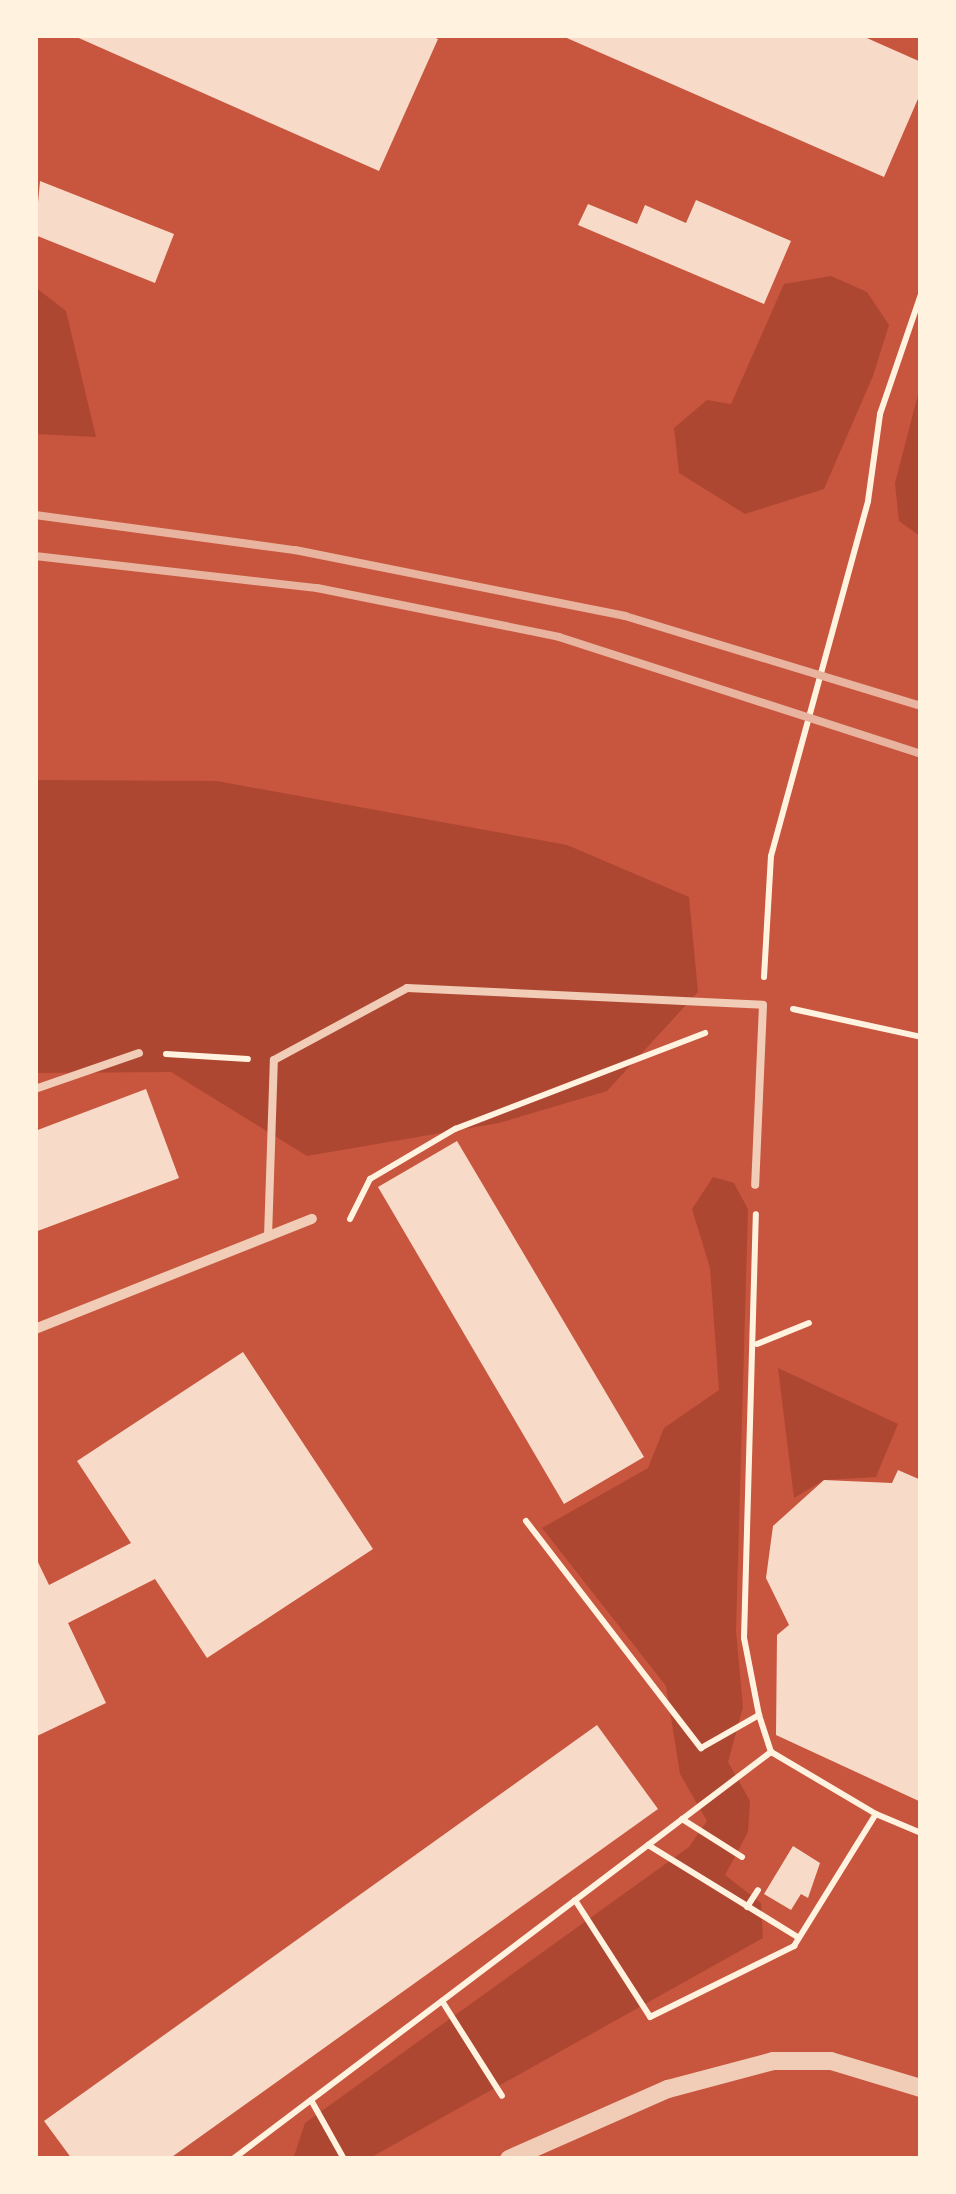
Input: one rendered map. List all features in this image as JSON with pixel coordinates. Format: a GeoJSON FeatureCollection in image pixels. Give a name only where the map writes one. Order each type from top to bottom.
{"type":"FeatureCollection","features":[{"type":"Feature","properties":{"kind":"street"},"geometry":{"type":"LineString","coordinates":[[35,1329],[312,1219]]}},
{"type":"Feature","properties":{"kind":"street"},"geometry":{"type":"LineString","coordinates":[[509,2159],[668,2089],[773,2061],[831,2061],[921,2088]]}},
{"type":"Feature","properties":{"kind":"lane"},"geometry":{"type":"LineString","coordinates":[[268,1237],[274,1060],[407,988],[763,1004],[756,1185]]}},
{"type":"Feature","properties":{"kind":"lane"},"geometry":{"type":"LineString","coordinates":[[35,1090],[139,1053]]}},
{"type":"Feature","properties":{"kind":"path"},"geometry":{"type":"LineString","coordinates":[[921,294],[880,414],[868,501],[772,856],[763,1004],[921,1037]]}},
{"type":"Feature","properties":{"kind":"path"},"geometry":{"type":"LineString","coordinates":[[350,1219],[370,1178],[455,1130],[711,1030],[731,1002]]}},
{"type":"Feature","properties":{"kind":"path"},"geometry":{"type":"LineString","coordinates":[[139,1053],[274,1060]]}},
{"type":"Feature","properties":{"kind":"path"},"geometry":{"type":"LineString","coordinates":[[756,1185],[757,1344],[744,1638],[760,1715],[772,1752],[876,1814],[921,1833]]}},
{"type":"Feature","properties":{"kind":"path"},"geometry":{"type":"LineString","coordinates":[[757,1344],[809,1323]]}},
{"type":"Feature","properties":{"kind":"path"},"geometry":{"type":"LineString","coordinates":[[526,1521],[701,1748],[760,1715]]}},
{"type":"Feature","properties":{"kind":"path"},"geometry":{"type":"LineString","coordinates":[[232,2159],[772,1752]]}},
{"type":"Feature","properties":{"kind":"path"},"geometry":{"type":"LineString","coordinates":[[575,1900],[650,2018],[799,1938],[876,1814]]}},
{"type":"Feature","properties":{"kind":"path"},"geometry":{"type":"LineString","coordinates":[[682,1819],[742,1857]]}},
{"type":"Feature","properties":{"kind":"path"},"geometry":{"type":"LineString","coordinates":[[648,1845],[799,1938]]}},
{"type":"Feature","properties":{"kind":"path"},"geometry":{"type":"LineString","coordinates":[[748,1906],[758,1890]]}},
{"type":"Feature","properties":{"kind":"path"},"geometry":{"type":"LineString","coordinates":[[442,2001],[502,2096]]}},
{"type":"Feature","properties":{"kind":"path"},"geometry":{"type":"LineString","coordinates":[[311,2100],[344,2159]]}},
{"type":"Feature","properties":{"kind":"shaded area"},"geometry":{"type":"Polygon","coordinates":[[[831,276],[867,292],[889,325],[873,376],[824,489],[745,514],[679,473],[674,428],[707,400],[731,404],[784,284],[831,276]]]}},
{"type":"Feature","properties":{"kind":"shaded area"},"geometry":{"type":"Polygon","coordinates":[[[35,287],[66,311],[96,437],[35,434],[35,287]]]}},
{"type":"Feature","properties":{"kind":"shaded area"},"geometry":{"type":"Polygon","coordinates":[[[921,383],[921,534],[917,534],[899,521],[895,483],[921,383]]]}},
{"type":"Feature","properties":{"kind":"shaded area"},"geometry":{"type":"Polygon","coordinates":[[[35,780],[217,781],[567,845],[689,897],[698,992],[607,1091],[499,1123],[307,1156],[171,1072],[35,1073],[35,780]]]}},
{"type":"Feature","properties":{"kind":"shaded area"},"geometry":{"type":"Polygon","coordinates":[[[713,1177],[734,1183],[748,1209],[736,1631],[743,1707],[728,1762],[750,1801],[748,1832],[725,1875],[761,1903],[763,1938],[368,2159],[293,2159],[305,2123],[689,1847],[707,1821],[680,1774],[666,1686],[542,1528],[648,1468],[664,1428],[719,1390],[710,1268],[692,1209],[713,1177]]]}},
{"type":"Feature","properties":{"kind":"shaded area"},"geometry":{"type":"Polygon","coordinates":[[[778,1368],[898,1424],[876,1477],[824,1480],[794,1498],[778,1368]]]}},
{"type":"Feature","properties":{"kind":"building"},"geometry":{"type":"Polygon","coordinates":[[[72,35],[428,35],[438,39],[379,171],[72,35]]]}},
{"type":"Feature","properties":{"kind":"building"},"geometry":{"type":"Polygon","coordinates":[[[560,35],[860,35],[921,62],[921,92],[884,177],[560,35]]]}},
{"type":"Feature","properties":{"kind":"building"},"geometry":{"type":"Polygon","coordinates":[[[40,181],[174,234],[155,283],[35,235],[40,181]]]}},
{"type":"Feature","properties":{"kind":"building"},"geometry":{"type":"Polygon","coordinates":[[[696,200],[791,241],[764,304],[578,225],[588,204],[637,224],[645,205],[686,223],[696,200]]]}},
{"type":"Feature","properties":{"kind":"building"},"geometry":{"type":"Polygon","coordinates":[[[146,1089],[179,1178],[35,1232],[35,1131],[146,1089]]]}},
{"type":"Feature","properties":{"kind":"building"},"geometry":{"type":"Polygon","coordinates":[[[457,1141],[644,1457],[564,1504],[378,1187],[457,1141]]]}},
{"type":"Feature","properties":{"kind":"building"},"geometry":{"type":"Polygon","coordinates":[[[243,1352],[373,1549],[207,1658],[155,1579],[68,1623],[106,1703],[35,1737],[35,1556],[49,1585],[131,1543],[77,1461],[243,1352]]]}},
{"type":"Feature","properties":{"kind":"building"},"geometry":{"type":"Polygon","coordinates":[[[898,1470],[921,1480],[921,1802],[776,1735],[777,1635],[789,1625],[766,1578],[773,1526],[824,1480],[892,1483],[898,1470]]]}},
{"type":"Feature","properties":{"kind":"building"},"geometry":{"type":"Polygon","coordinates":[[[597,1725],[658,1809],[169,2159],[72,2159],[44,2121],[597,1725]]]}},
{"type":"Feature","properties":{"kind":"building"},"geometry":{"type":"Polygon","coordinates":[[[793,1846],[820,1863],[808,1898],[801,1894],[791,1910],[764,1894],[793,1846]]]}},
{"type":"Feature","properties":{"kind":"railway"},"geometry":{"type":"LineString","coordinates":[[35,515],[295,550],[625,616],[921,706]]}},
{"type":"Feature","properties":{"kind":"railway"},"geometry":{"type":"LineString","coordinates":[[35,556],[317,588],[559,637],[921,754]]}}]}
